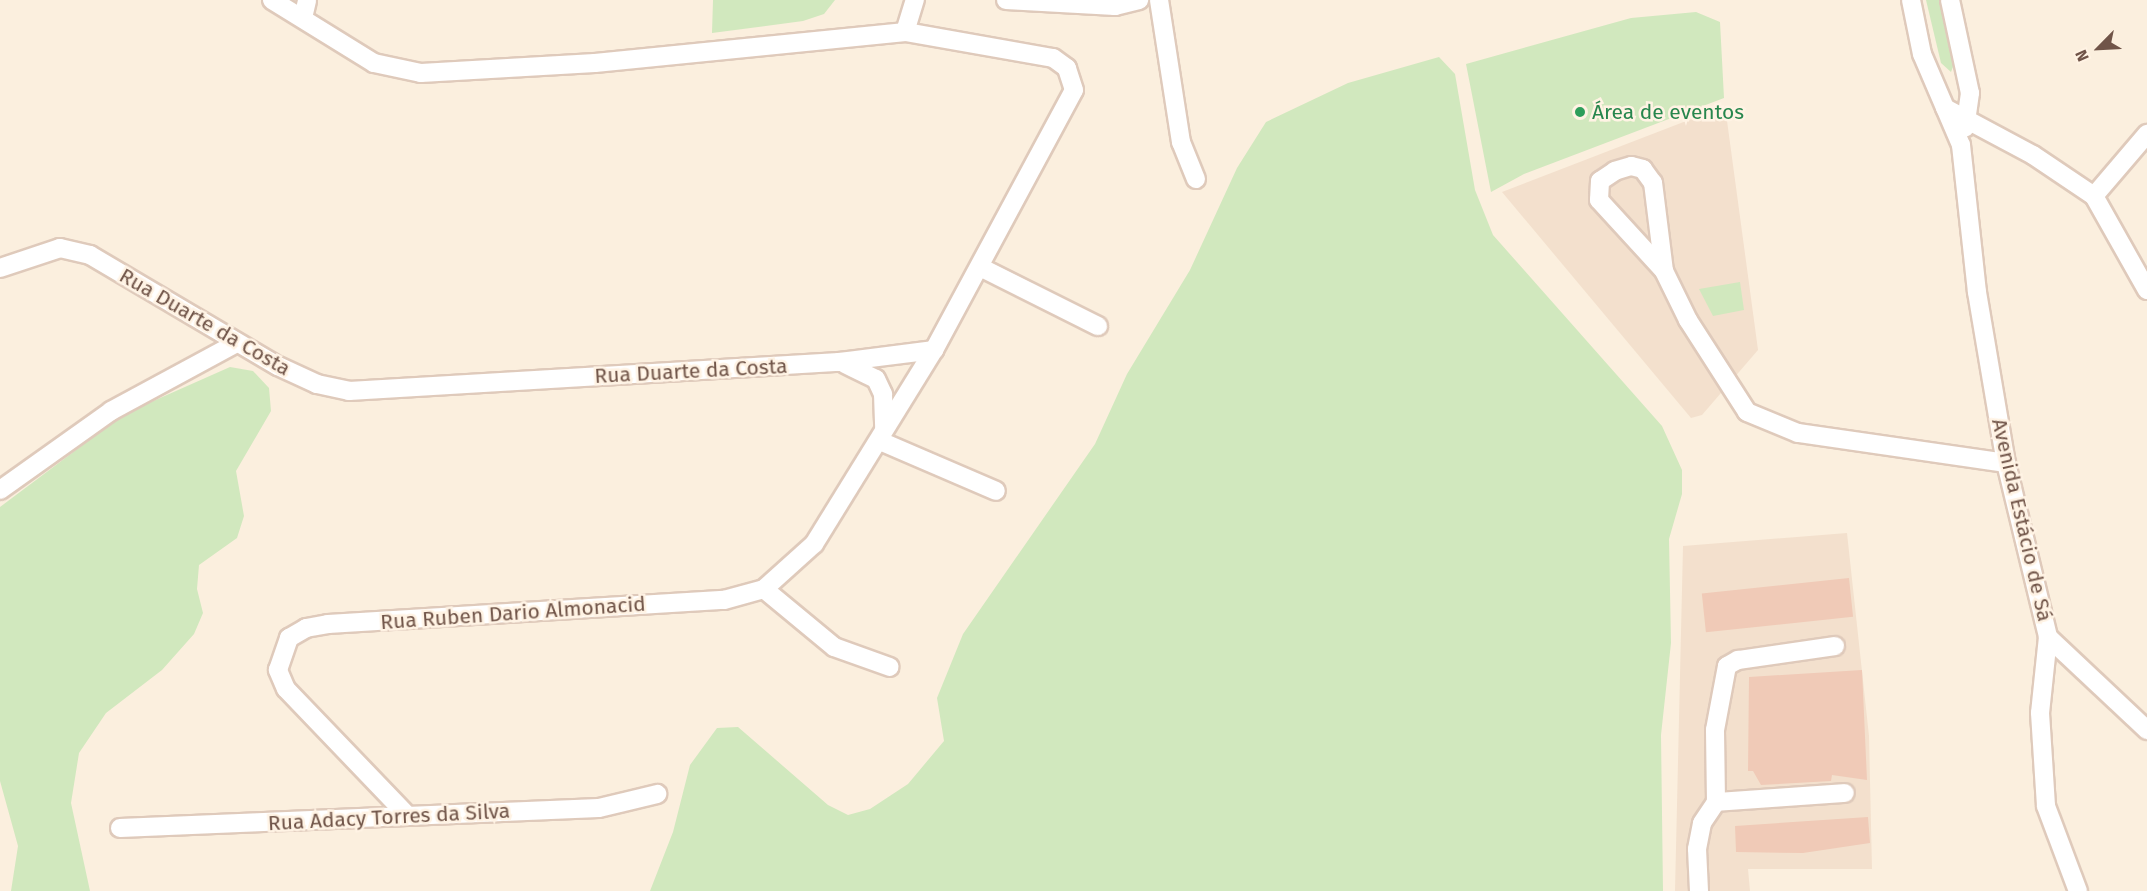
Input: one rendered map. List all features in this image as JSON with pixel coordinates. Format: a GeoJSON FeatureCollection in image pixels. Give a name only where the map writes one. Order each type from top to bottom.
{"type":"FeatureCollection","features":[{"type":"Feature","properties":{"kind":"street"},"geometry":{"type":"LineString","coordinates":[[272,0],[374,63],[421,73],[595,63],[904,32],[1053,58],[1072,78],[1068,105],[934,350]]}},
{"type":"Feature","properties":{"kind":"street"},"geometry":{"type":"LineString","coordinates":[[303,18],[307,0]]}},
{"type":"Feature","properties":{"kind":"street"},"geometry":{"type":"LineString","coordinates":[[904,32],[915,0]]}},
{"type":"Feature","properties":{"kind":"street"},"geometry":{"type":"LineString","coordinates":[[1006,0],[1115,3],[1139,0]]}},
{"type":"Feature","properties":{"kind":"street"},"geometry":{"type":"LineString","coordinates":[[1159,0],[1181,142],[1196,179]]}},
{"type":"Feature","properties":{"kind":"street","name":"Avenida Estácio de Sá"},"geometry":{"type":"LineString","coordinates":[[1911,0],[1922,54],[1961,145],[1977,292],[2006,463],[2048,637],[2040,713],[2046,806],[2078,891]]}},
{"type":"Feature","properties":{"kind":"street","name":"Avenida Estácio de Sá"},"geometry":{"type":"LineString","coordinates":[[1950,0],[1970,93],[1968,117],[1961,145]]}},
{"type":"Feature","properties":{"kind":"street"},"geometry":{"type":"LineString","coordinates":[[1945,108],[1968,117],[2094,196],[2147,290]]}},
{"type":"Feature","properties":{"kind":"street"},"geometry":{"type":"LineString","coordinates":[[2094,196],[2147,134]]}},
{"type":"Feature","properties":{"kind":"street"},"geometry":{"type":"LineString","coordinates":[[1664,271],[1653,183],[1643,169],[1615,171],[1600,181],[1599,200],[1664,271],[1731,391],[1764,422],[1809,434],[2006,463]]}},
{"type":"Feature","properties":{"kind":"street","name":"Rua Duarte da Costa"},"geometry":{"type":"LineString","coordinates":[[0,268],[60,248],[90,255],[237,343],[317,384],[349,391],[839,362],[934,350]]}},
{"type":"Feature","properties":{"kind":"street"},"geometry":{"type":"LineString","coordinates":[[980,267],[1098,327]]}},
{"type":"Feature","properties":{"kind":"street"},"geometry":{"type":"LineString","coordinates":[[0,490],[111,411],[237,343]]}},
{"type":"Feature","properties":{"kind":"street","name":"Rua Ruben Dario Almonacid"},"geometry":{"type":"LineString","coordinates":[[406,814],[286,689],[278,670],[280,653],[306,628],[724,600],[764,589],[814,544],[934,350]]}},
{"type":"Feature","properties":{"kind":"street"},"geometry":{"type":"LineString","coordinates":[[839,362],[876,379],[883,394],[882,435],[996,490]]}},
{"type":"Feature","properties":{"kind":"street"},"geometry":{"type":"LineString","coordinates":[[764,589],[834,647],[890,668]]}},
{"type":"Feature","properties":{"kind":"street"},"geometry":{"type":"LineString","coordinates":[[2048,637],[2147,730]]}},
{"type":"Feature","properties":{"kind":"street"},"geometry":{"type":"LineString","coordinates":[[1699,891],[1697,849],[1702,823],[1716,802],[1715,730],[1727,666],[1738,660],[1835,646]]}},
{"type":"Feature","properties":{"kind":"street"},"geometry":{"type":"LineString","coordinates":[[1716,802],[1845,793]]}},
{"type":"Feature","properties":{"kind":"street","name":"Rua Adacy Torres da Silva"},"geometry":{"type":"LineString","coordinates":[[120,828],[406,814],[617,807],[657,794]]}},
{"type":"Feature","properties":{"kind":"shaded area"},"geometry":{"type":"Polygon","coordinates":[[[1725,106],[1758,350],[1702,415],[1691,418],[1502,192],[1725,106]]]}},
{"type":"Feature","properties":{"kind":"shaded area"},"geometry":{"type":"Polygon","coordinates":[[[1847,533],[1869,736],[1872,869],[1748,869],[1750,891],[1675,891],[1683,546],[1847,533]]]}},
{"type":"Feature","properties":{"kind":"green space"},"geometry":{"type":"Polygon","coordinates":[[[713,0],[835,0],[824,14],[803,21],[712,33],[713,0]]]}},
{"type":"Feature","properties":{"kind":"green space"},"geometry":{"type":"Polygon","coordinates":[[[1926,0],[1943,0],[1956,59],[1951,72],[1941,63],[1926,0]]]}},
{"type":"Feature","properties":{"kind":"green space","name":"Área de eventos"},"geometry":{"type":"Polygon","coordinates":[[[1696,12],[1720,22],[1724,98],[1524,174],[1491,192],[1466,64],[1631,18],[1696,12]]]}},
{"type":"Feature","properties":{"kind":"green space"},"geometry":{"type":"Polygon","coordinates":[[[1439,57],[1455,74],[1475,190],[1493,235],[1662,426],[1682,470],[1682,494],[1669,539],[1671,643],[1661,735],[1663,891],[650,891],[673,832],[690,765],[717,728],[738,727],[828,805],[848,815],[870,809],[908,784],[944,741],[937,698],[963,634],[1095,444],[1127,374],[1190,270],[1237,168],[1266,122],[1348,83],[1439,57]]]}},
{"type":"Feature","properties":{"kind":"green space"},"geometry":{"type":"Polygon","coordinates":[[[1740,282],[1744,310],[1713,316],[1699,289],[1740,282]]]}},
{"type":"Feature","properties":{"kind":"green space"},"geometry":{"type":"Polygon","coordinates":[[[230,367],[253,371],[269,388],[271,411],[236,471],[244,516],[237,538],[199,565],[197,589],[203,613],[194,634],[162,670],[106,713],[79,753],[71,803],[90,891],[11,891],[18,846],[0,781],[0,507],[124,414],[230,367]]]}},
{"type":"Feature","properties":{"kind":"building"},"geometry":{"type":"Polygon","coordinates":[[[1849,578],[1853,617],[1706,632],[1702,593],[1849,578]]]}},
{"type":"Feature","properties":{"kind":"building"},"geometry":{"type":"Polygon","coordinates":[[[1862,670],[1867,780],[1832,775],[1831,781],[1761,785],[1753,771],[1748,771],[1749,677],[1862,670]]]}},
{"type":"Feature","properties":{"kind":"building"},"geometry":{"type":"Polygon","coordinates":[[[1868,817],[1870,843],[1803,853],[1736,852],[1735,826],[1868,817]]]}},
{"type":"Feature","properties":{"kind":"place","name":"Área de eventos"},"geometry":{"type":"Point","coordinates":[1580,112]}}]}
